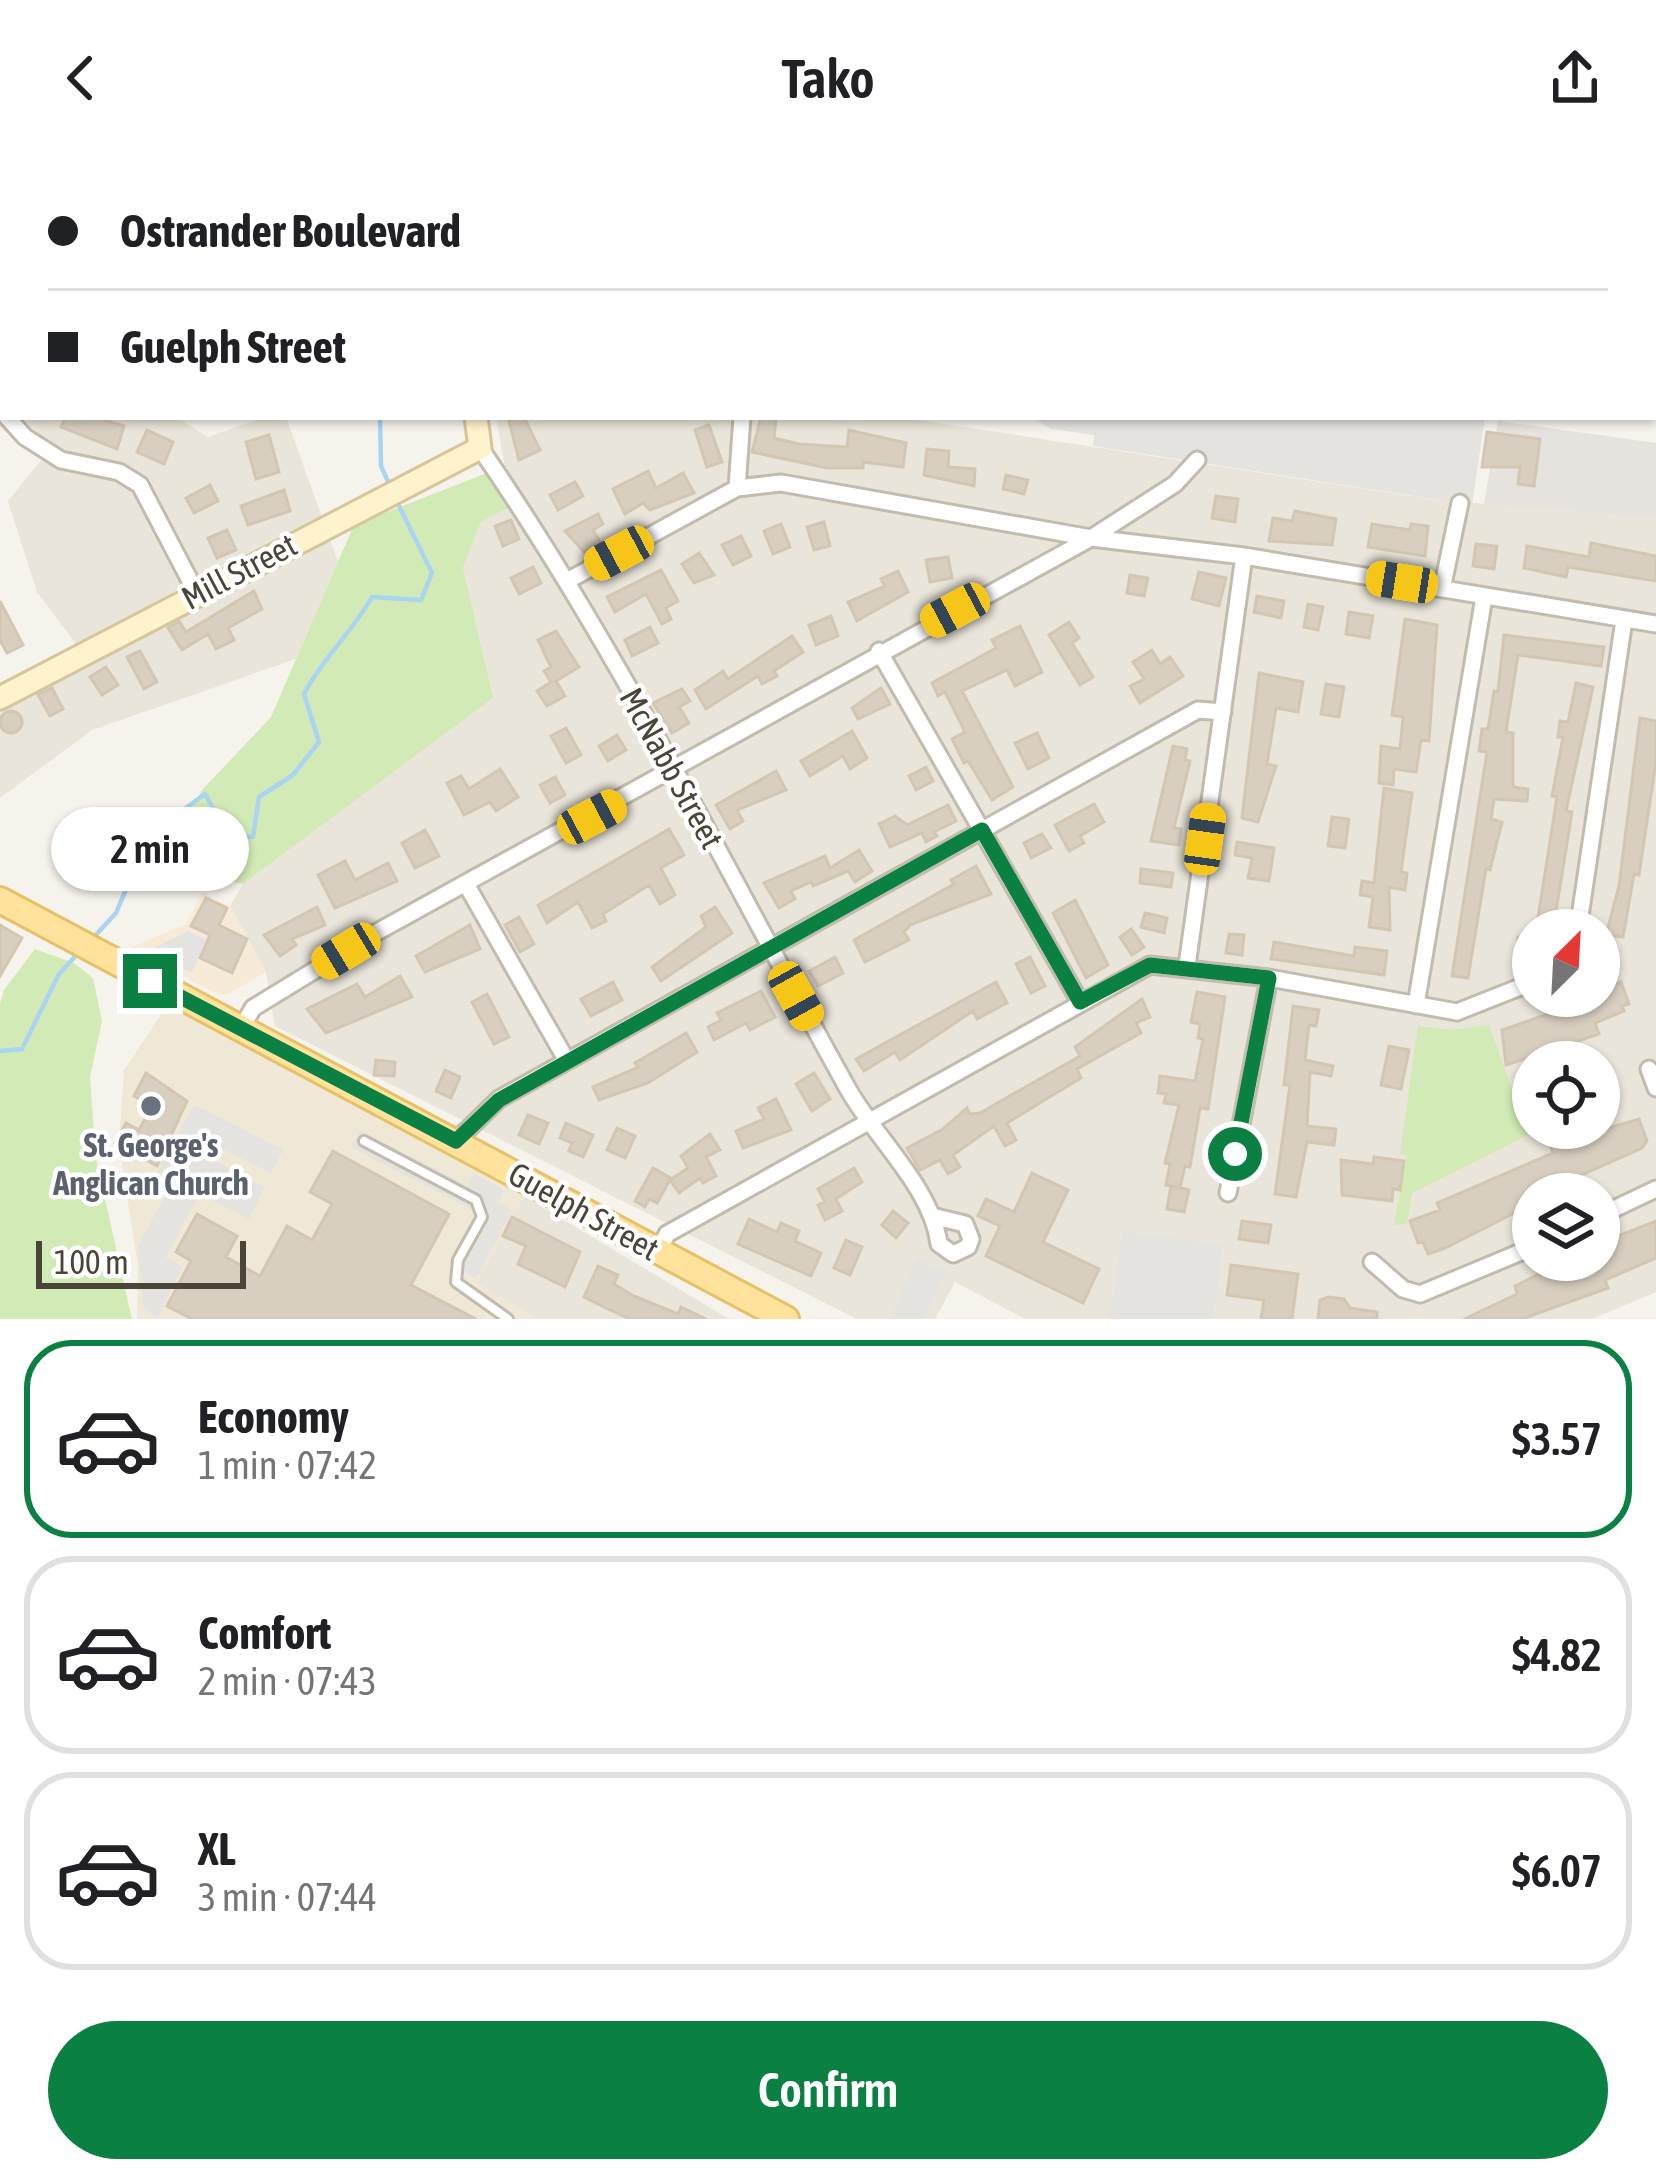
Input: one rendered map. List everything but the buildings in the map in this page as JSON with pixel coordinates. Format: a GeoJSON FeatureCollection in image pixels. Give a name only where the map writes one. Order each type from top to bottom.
{"type":"FeatureCollection","features":[{"type":"Feature","properties":{"kind":"main road","name":"Guelph Street"},"geometry":{"type":"LineString","coordinates":[[0,900],[786,1319]]}},
{"type":"Feature","properties":{"kind":"street"},"geometry":{"type":"LineString","coordinates":[[12,420],[61,460],[119,472],[140,485],[197,594]]}},
{"type":"Feature","properties":{"kind":"street","name":"McNabb Street"},"geometry":{"type":"LineString","coordinates":[[476,420],[480,448],[567,581],[867,1123],[937,1217]]}},
{"type":"Feature","properties":{"kind":"street"},"geometry":{"type":"LineString","coordinates":[[737,488],[742,420]]}},
{"type":"Feature","properties":{"kind":"street","name":"Mill Street"},"geometry":{"type":"LineString","coordinates":[[0,698],[480,448]]}},
{"type":"Feature","properties":{"kind":"street"},"geometry":{"type":"LineString","coordinates":[[242,1027],[254,1008],[466,884],[676,772],[879,651],[1091,538],[1175,484],[1197,460]]}},
{"type":"Feature","properties":{"kind":"street"},"geometry":{"type":"LineString","coordinates":[[567,581],[737,488],[781,483],[1091,538],[1244,556],[1656,624]]}},
{"type":"Feature","properties":{"kind":"street"},"geometry":{"type":"LineString","coordinates":[[1442,589],[1460,503]]}},
{"type":"Feature","properties":{"kind":"street"},"geometry":{"type":"LineString","coordinates":[[1187,966],[1244,556]]}},
{"type":"Feature","properties":{"kind":"street"},"geometry":{"type":"LineString","coordinates":[[1416,1005],[1484,597]]}},
{"type":"Feature","properties":{"kind":"street"},"geometry":{"type":"LineString","coordinates":[[1581,909],[1624,620]]}},
{"type":"Feature","properties":{"kind":"street"},"geometry":{"type":"LineString","coordinates":[[879,651],[1080,1002]]}},
{"type":"Feature","properties":{"kind":"street"},"geometry":{"type":"LineString","coordinates":[[456,1141],[499,1100],[567,1061],[1198,710],[1223,712]]}},
{"type":"Feature","properties":{"kind":"street"},"geometry":{"type":"LineString","coordinates":[[466,884],[567,1061]]}},
{"type":"Feature","properties":{"kind":"street"},"geometry":{"type":"LineString","coordinates":[[658,1253],[667,1234],[1150,965],[1269,978],[1456,1012],[1512,990]]}},
{"type":"Feature","properties":{"kind":"street"},"geometry":{"type":"LineString","coordinates":[[1228,1193],[1269,978]]}},
{"type":"Feature","properties":{"kind":"street"},"geometry":{"type":"LineString","coordinates":[[1649,1069],[1656,1088]]}},
{"type":"Feature","properties":{"kind":"street"},"geometry":{"type":"LineString","coordinates":[[1620,1206],[1656,1189]]}},
{"type":"Feature","properties":{"kind":"street"},"geometry":{"type":"LineString","coordinates":[[1372,1262],[1403,1289],[1420,1294],[1512,1255]]}},
{"type":"Feature","properties":{"kind":"lane"},"geometry":{"type":"LineString","coordinates":[[364,1141],[476,1200],[482,1217],[458,1259],[456,1282],[508,1319]]}},
{"type":"Feature","properties":{"kind":"shaded area"},"geometry":{"type":"Polygon","coordinates":[[[25,420],[181,420],[208,437],[256,420],[287,420],[338,562],[296,659],[92,730],[0,798],[0,709],[89,661],[37,592],[8,501],[51,448],[25,420]]]}},
{"type":"Feature","properties":{"kind":"shaded area"},"geometry":{"type":"Polygon","coordinates":[[[497,420],[918,420],[1438,500],[1656,518],[1656,1292],[1592,1319],[1025,1319],[955,1282],[935,1319],[857,1319],[275,1026],[266,972],[230,906],[243,884],[492,698],[463,568],[481,522],[512,506],[497,420]]]}},
{"type":"Feature","properties":{"kind":"shaded area"},"geometry":{"type":"Polygon","coordinates":[[[1036,420],[1485,420],[1472,505],[1093,446],[1094,435],[1051,429],[1036,420]]]}},
{"type":"Feature","properties":{"kind":"shaded area"},"geometry":{"type":"Polygon","coordinates":[[[1498,421],[1656,443],[1656,518],[1484,504],[1498,421]]]}},
{"type":"Feature","properties":{"kind":"shaded area"},"geometry":{"type":"Polygon","coordinates":[[[202,893],[230,906],[266,972],[228,994],[219,995],[130,948],[186,924],[202,893]]]}},
{"type":"Feature","properties":{"kind":"shaded area"},"geometry":{"type":"Polygon","coordinates":[[[188,931],[206,939],[192,973],[147,951],[188,931]]]}},
{"type":"Feature","properties":{"kind":"shaded area"},"geometry":{"type":"Polygon","coordinates":[[[167,1006],[524,1196],[477,1283],[537,1319],[137,1319],[138,1267],[119,1145],[124,1070],[167,1006]]]}},
{"type":"Feature","properties":{"kind":"shaded area"},"geometry":{"type":"Polygon","coordinates":[[[194,1105],[283,1150],[271,1173],[212,1144],[205,1155],[265,1187],[249,1219],[158,1172],[194,1105]]]}},
{"type":"Feature","properties":{"kind":"shaded area"},"geometry":{"type":"Polygon","coordinates":[[[360,1130],[467,1185],[474,1174],[504,1190],[498,1202],[512,1210],[476,1279],[450,1265],[476,1212],[351,1147],[360,1130]]]}},
{"type":"Feature","properties":{"kind":"shaded area"},"geometry":{"type":"Polygon","coordinates":[[[170,1186],[196,1200],[166,1258],[182,1266],[158,1317],[144,1308],[138,1246],[170,1186]]]}},
{"type":"Feature","properties":{"kind":"shaded area"},"geometry":{"type":"Polygon","coordinates":[[[524,1196],[729,1319],[537,1319],[476,1283],[524,1196]]]}},
{"type":"Feature","properties":{"kind":"shaded area"},"geometry":{"type":"Polygon","coordinates":[[[1122,1231],[1223,1245],[1213,1319],[1110,1319],[1122,1231]]]}},
{"type":"Feature","properties":{"kind":"shaded area"},"geometry":{"type":"Polygon","coordinates":[[[917,1259],[946,1272],[924,1319],[889,1319],[917,1259]]]}},
{"type":"Feature","properties":{"kind":"green space"},"geometry":{"type":"Polygon","coordinates":[[[487,473],[512,506],[481,522],[463,568],[493,698],[243,884],[183,871],[164,852],[203,789],[271,717],[354,525],[487,473]]]}},
{"type":"Feature","properties":{"kind":"green space"},"geometry":{"type":"Polygon","coordinates":[[[35,949],[74,963],[93,978],[102,1021],[90,1077],[96,1159],[132,1319],[0,1319],[0,1004],[4,990],[35,949]]]}},
{"type":"Feature","properties":{"kind":"green space"},"geometry":{"type":"Polygon","coordinates":[[[1489,1025],[1512,1090],[1512,1143],[1412,1193],[1407,1224],[1394,1225],[1407,1156],[1400,1154],[1418,1026],[1450,1030],[1489,1025]]]}},
{"type":"Feature","properties":{"kind":"waterway"},"geometry":{"type":"LineString","coordinates":[[380,420],[381,466],[390,486]]}},
{"type":"Feature","properties":{"kind":"waterway"},"geometry":{"type":"LineString","coordinates":[[93,938],[116,913],[149,835],[205,794],[230,837],[253,837],[259,797],[293,775],[319,742],[304,694],[320,669],[372,597],[421,600],[432,573],[397,502]]}},
{"type":"Feature","properties":{"kind":"waterway"},"geometry":{"type":"LineString","coordinates":[[0,1051],[22,1049],[59,974],[81,950]]}},
{"type":"Feature","properties":{"kind":"place","name":"St. George's Anglican Church"},"geometry":{"type":"Point","coordinates":[151,1106]}},
{"type":"Feature","properties":{"kind":"route"},"geometry":{"type":"LineString","coordinates":[[150,981],[456,1141],[499,1100],[982,830],[1080,1002],[1150,965],[1269,978],[1235,1154]]}}]}
